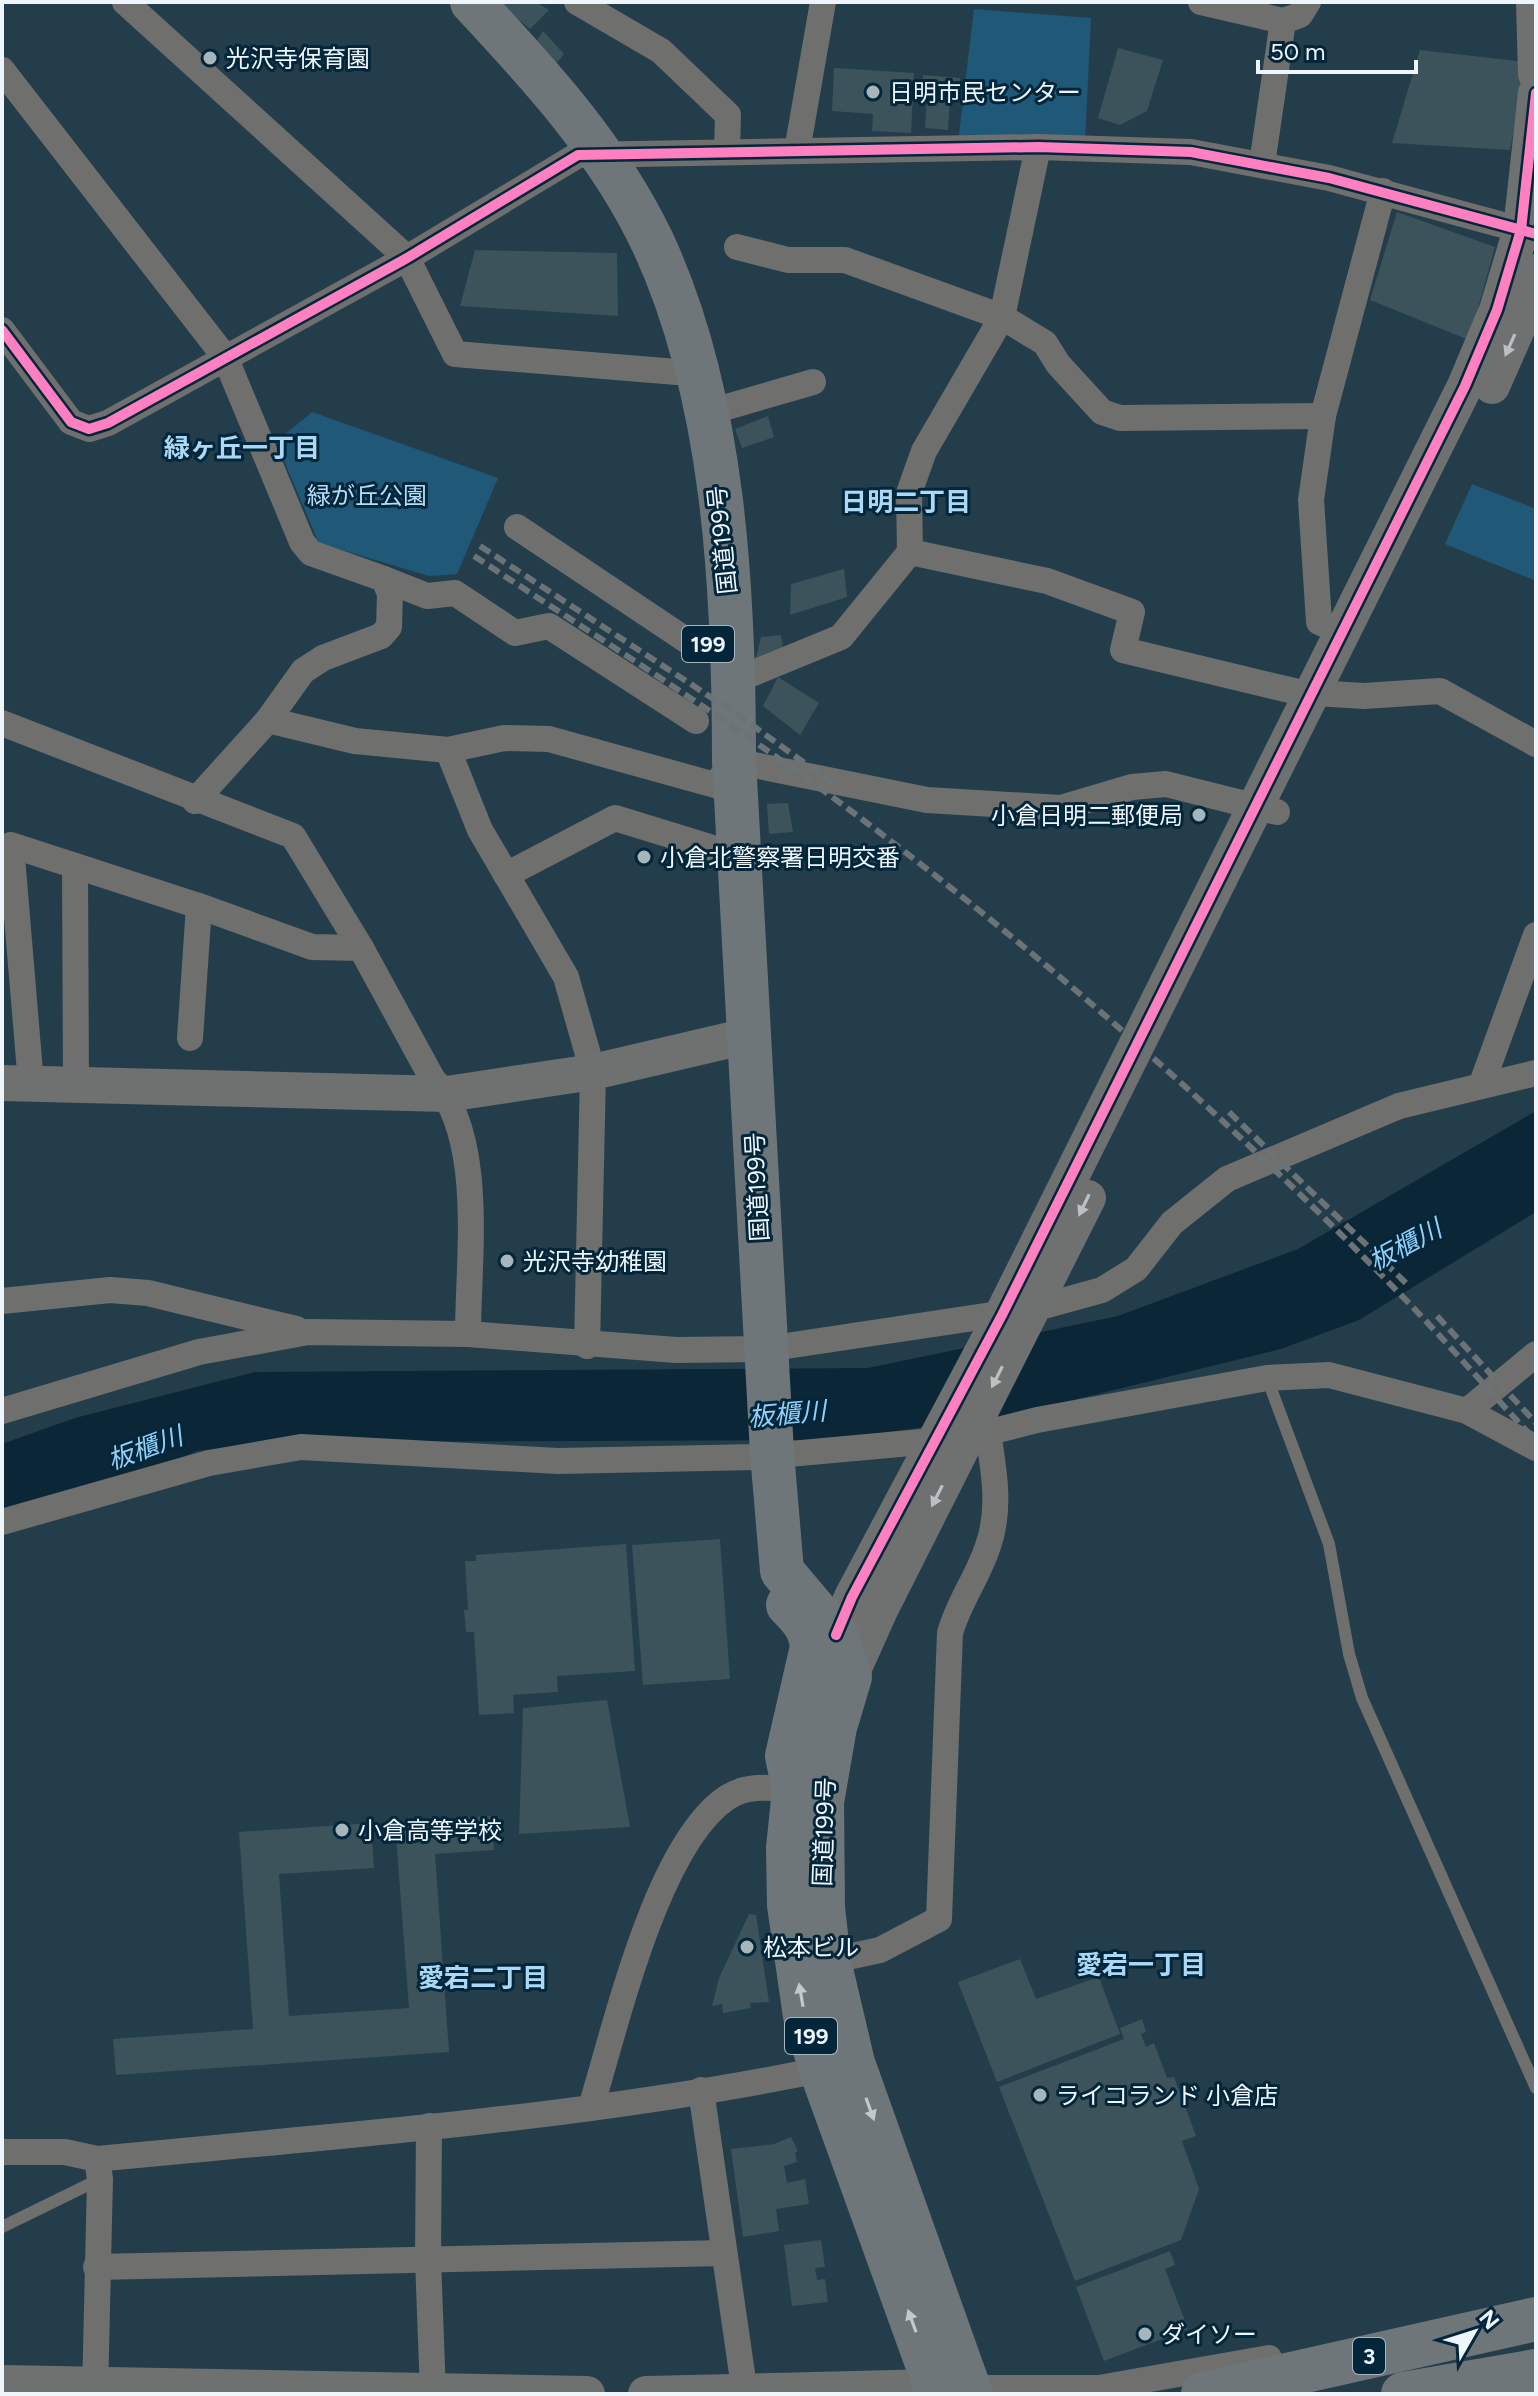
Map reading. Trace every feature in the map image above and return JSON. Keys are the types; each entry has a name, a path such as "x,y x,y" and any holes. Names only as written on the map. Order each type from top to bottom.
{"highway":[{"name":"国道199号","path":"443,2 589,154 652,242 681,315 706,413 719,499 725,659 725,773 764,1450 782,1571 793,1587 836,1613 850,1677 835,1727 822,1802 822,1896 837,2067"},
{"name":"国道199号","path":"472,2 562,99 635,258 689,409 725,659"},
{"name":"国道199号","path":"725,773 719,850 730,1040 758,1355"},
{"name":"国道199号","path":"836,1613 794,1790 788,1848 789,1905 805,2016 837,2067 953,2391"},
{"name":"3","path":"1204,2394 1536,2319"},
{"name":"3","path":"1204,2394 1536,2340"},
{"name":"3","path":"1403,2394 1536,2371"},
{"path":"1516,2394 1536,2391"}],"street":[{"path":"125,2 407,258 455,354 677,372"},
{"path":"577,2 661,51 728,115 727,152"},
{"path":"797,151 823,2"},
{"path":"1201,2 1283,21 1300,15 1308,2"},
{"path":"1534,2 1536,74"},
{"path":"1262,164 1283,21"},
{"path":"2,70 225,357 302,542 311,553 427,596 455,593 515,633 549,626 696,721"},
{"path":"1323,693 1340,631 1465,386 1529,232 1536,93"},
{"path":"517,527 689,642 725,659 841,637 910,552 909,493 924,451 1002,317 1038,147"},
{"path":"2,330 71,422 89,429 108,423 589,154 1038,147 1191,152 1383,191 1529,232"},
{"path":"1340,631 1319,622 1311,500 1323,416 1383,191"},
{"path":"737,247 788,260 845,260 1002,317 1045,343 1058,364 1102,412 1120,418 1323,416"},
{"path":"836,1613 960,1433 1323,693 1487,395 1521,320 1536,272"},
{"path":"706,413 813,382"},
{"path":"910,552 1047,581 1132,612 1123,650 1323,693 1364,696 1440,691 1536,744"},
{"path":"195,801 268,720 303,671 323,658 381,636 389,627 390,594 384,579"},
{"path":"268,720 355,741 448,750 504,738 549,739 725,773 927,800 1061,808 1132,787 1166,784 1266,809"},
{"path":"2,723 195,801 293,836 361,948 432,1078 447,1094 469,1162 468,1334"},
{"path":"448,750 480,830 566,977 593,1072 587,1346"},
{"path":"506,875 615,818 719,850"},
{"path":"361,948 312,947 199,906 11,845 17,1084 447,1094 593,1072 730,1040"},
{"path":"75,866 76,1085"},
{"path":"190,1038 199,906"},
{"path":"1481,1086 1536,935"},
{"path":"2,1411 199,1352 308,1332 468,1334 587,1346 758,1355 1013,1321 1102,1290 1136,1269 1172,1223 1227,1179 1399,1106 1536,1073"},
{"path":"2,1301 110,1290 148,1293 308,1332"},
{"path":"1467,1411 1536,1354"},
{"path":"2,1522 209,1463 301,1447 558,1461 764,1450 960,1433 1267,1378 1329,1375 1467,1411 1536,1448"},
{"path":"829,1961 880,1950 939,1919 950,1633 959,1603 988,1548 995,1518 960,1433"},
{"path":"591,2107 652,1915 683,1847 728,1797 762,1787 794,1790"},
{"path":"2,2152 65,2152 98,2169 591,2107 837,2067"},
{"path":"701,2090 745,2393"},
{"path":"429,2126 428,2259 433,2392"},
{"path":"94,2388 98,2169"},
{"path":"96,2267 724,2253"},
{"path":"646,2394 1060,2390 1115,2385 1319,2350 1536,2306"},
{"path":"2,2383 94,2388 587,2394"}],"lane":[{"path":"1267,1378 1329,1544 1349,1654 1362,1698 1536,2088"},
{"path":"2,2227 98,2169"}],"green space":[{"path":"974,9 1091,18 1085,142 959,135"},
{"name":"緑が丘公園","path":"312,412 498,478 457,574 429,576 319,543 276,442"},
{"path":"1472,484 1536,509 1536,581 1445,544"}],"water":[{"name":"板櫃川","path":"1536,1111 1536,1212 1359,1320 1281,1349 1012,1415 829,1440 277,1442 197,1451 2,1531 2,1444 75,1418 255,1372 868,1368 1118,1316 1298,1249"}],"building":[{"path":"497,2 536,2 549,10 530,29"},
{"path":"543,31 564,54 555,65 535,43"},
{"path":"1118,48 1163,60 1147,111 1120,125 1098,118"},
{"path":"1420,50 1527,62 1510,150 1392,143"},
{"name":"日明市民センター","path":"834,68 914,73 911,133 872,131 873,114 832,111"},
{"path":"923,75 960,78 958,100 950,99 948,130 925,128 927,95 922,95"},
{"path":"1397,212 1495,247 1469,340 1370,300"},
{"path":"475,250 617,253 618,316 460,306"},
{"path":"768,416 774,437 742,448 735,429"},
{"path":"844,569 847,597 790,615 791,584"},
{"path":"781,635 785,661 754,666 761,637"},
{"path":"778,677 819,703 800,735 763,706"},
{"path":"788,803 793,832 769,834 767,804"},
{"path":"720,1539 730,1679 643,1685 632,1545"},
{"path":"626,1544 635,1671 557,1676 558,1692 513,1695 514,1713 479,1715 474,1632 466,1632 464,1610 468,1610 465,1561 476,1561 476,1555"},
{"path":"607,1700 630,1827 519,1834 523,1708"},
{"path":"491,1816 494,1850 435,1854 449,2052 116,2075 113,2039 253,2029 239,1832 371,1823 374,1868 279,1874 289,2016 409,2008 395,1823"},
{"name":"松本ビル","path":"749,1914 756,1915 769,2002 750,2003 751,2008 723,2013 722,2004 712,2006 719,1978"},
{"path":"1020,1959 1036,1999 1099,1977 1120,2034 997,2082 958,1982"},
{"path":"1142,2019 1146,2032 1141,2034 1146,2047 1154,2043 1167,2078 1174,2077 1196,2136 1182,2141 1199,2189 1181,2240 1075,2281 999,2087 1124,2039 1120,2028"},
{"path":"791,2137 798,2151 795,2153 797,2162 784,2166 787,2183 805,2179 809,2204 776,2209 779,2231 743,2237 731,2149 774,2144"},
{"path":"821,2240 825,2267 815,2268 817,2280 825,2279 828,2302 792,2306 784,2245"},
{"path":"1170,2251 1175,2265 1165,2269 1188,2329 1104,2361 1076,2287"}],"railway":[{"path":"480,546 741,717 832,783"},
{"path":"474,556 684,694 838,801 1022,945 1152,1057 1278,1173 1416,1311 1536,1441"},
{"path":"1229,1112 1410,1287"},
{"path":"1437,1316 1536,1423"}],"cycle path":[{"path":"836,1635 852,1597 1002,1315 1465,386 1497,310 1521,230 1536,93"},
{"path":"2,330 71,422 89,429 108,423 407,258 578,155 1038,147 1191,152 1329,178 1536,234"}],"place":[{"name":"光沢寺保育園","path":"210,58"},
{"name":"日明市民センター","path":"873,92"},
{"name":"小倉日明二郵便局","path":"1199,815"},
{"name":"小倉北警察署日明交番","path":"644,857"},
{"name":"光沢寺幼稚園","path":"507,1261"},
{"name":"小倉高等学校","path":"342,1830"},
{"name":"松本ビル","path":"747,1947"},
{"name":"ライコランド 小倉店","path":"1040,2095"},
{"name":"ダイソー","path":"1145,2334"}],"district":[{"name":"緑ヶ丘一丁目","path":"242,448"},
{"name":"日明二丁目","path":"906,502"},
{"name":"愛宕一丁目","path":"1141,1965"},
{"name":"愛宕二丁目","path":"483,1978"}]}
